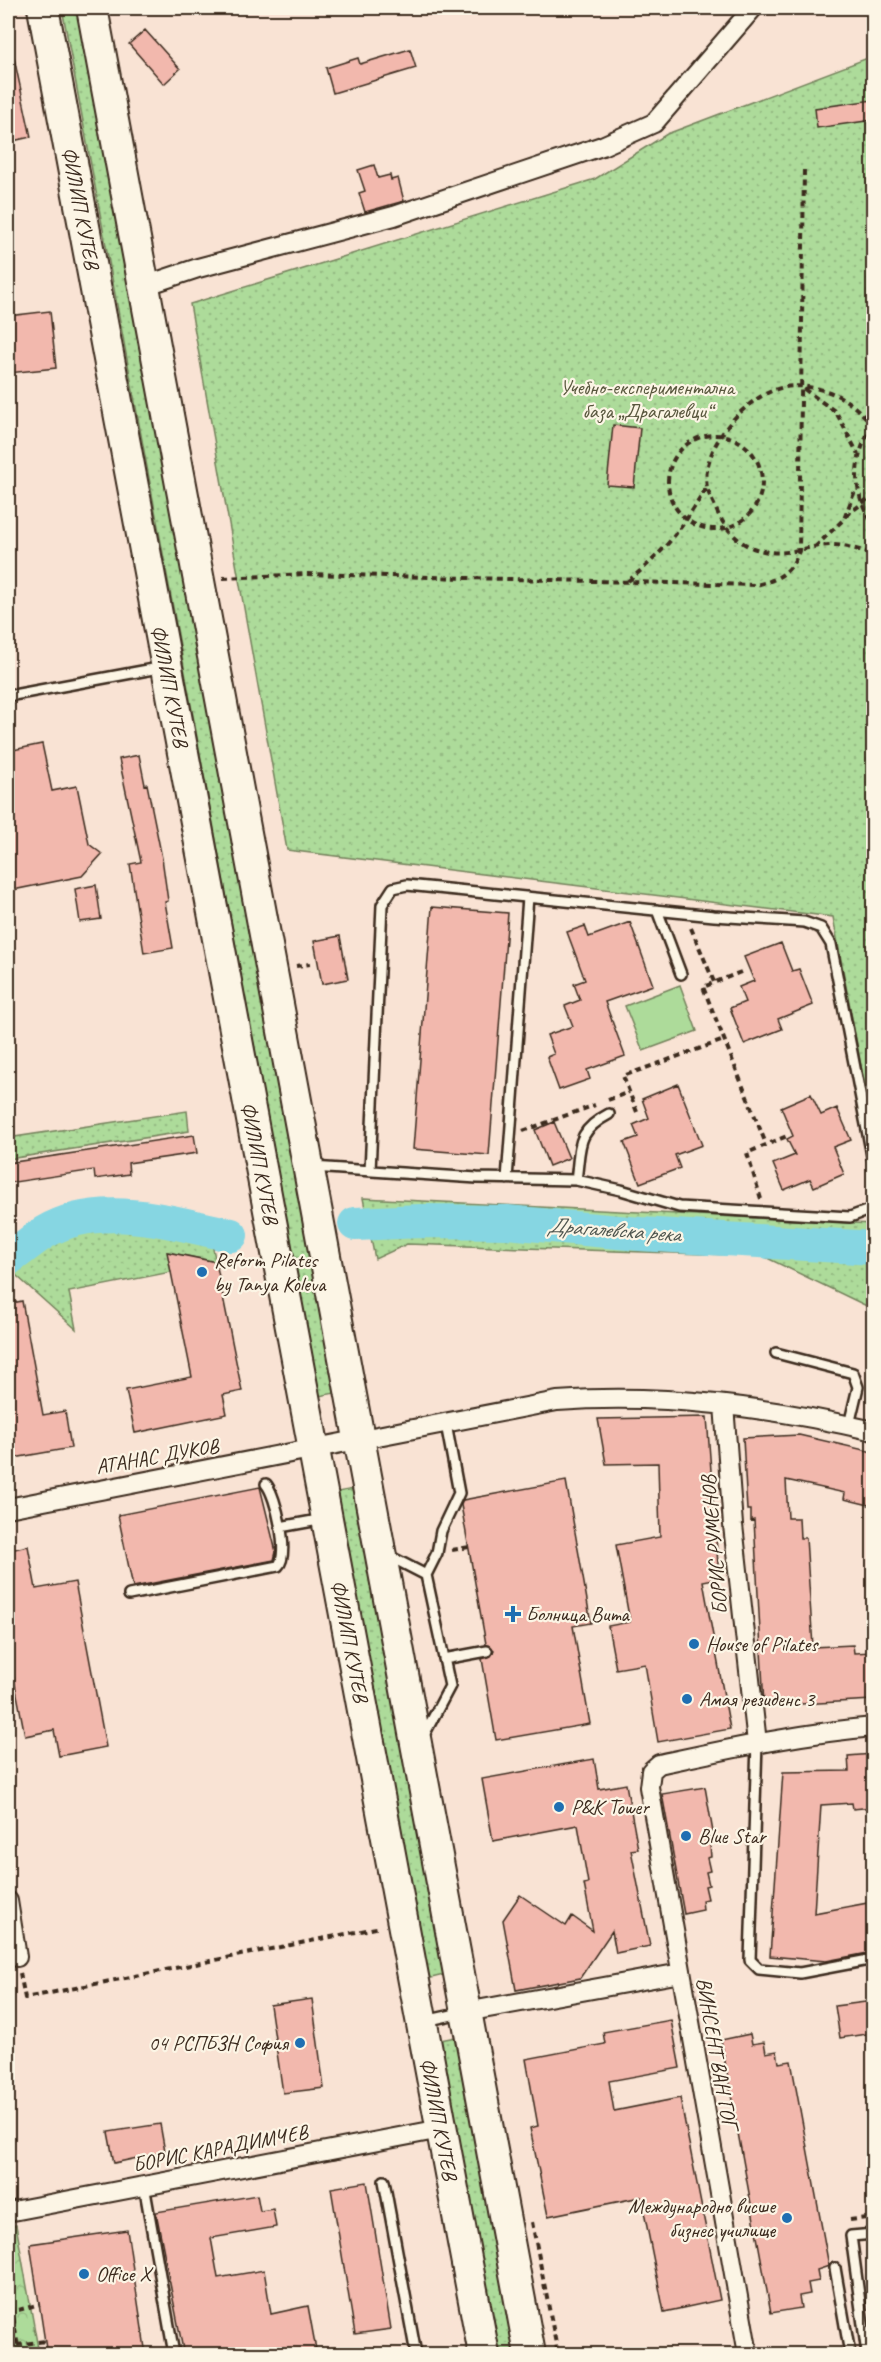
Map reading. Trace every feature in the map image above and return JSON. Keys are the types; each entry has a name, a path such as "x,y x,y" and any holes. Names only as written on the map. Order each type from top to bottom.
{"main road":[{"name":"ФИЛИП КУТЕВ","path":"43,8 484,2355"},
{"path":"92,8 530,2355"}],"street":[{"path":"144,286 198,268 394,216 602,146 654,123 753,8"},
{"name":"АТАНАС ДУКОВ","path":"8,1508 557,1401 614,1397 724,1405 762,1409 849,1425"},
{"name":"БОРИС РУМЕНОВ","path":"724,1405 733,1525 757,1743"},
{"path":"849,1425 873,1431"},
{"path":"681,1973 649,1787 651,1771 659,1764 757,1743 829,1731 873,1727"},
{"path":"8,1901 17,1957"},
{"name":"ВИНСЕНТ ВАН ГОГ","path":"466,2012 681,1973 748,2355"},
{"name":"БОРИС КАРАДИМЧЕВ","path":"8,2212 441,2129"}],"lane":[{"path":"8,696 167,666"},
{"path":"370,1171 382,905 393,888 407,885 685,913 804,922 821,928 831,944 873,1166"},
{"path":"507,1179 528,897"},
{"path":"657,910 681,974"},
{"path":"576,1180 582,1137 587,1128 609,1114"},
{"path":"309,1167 507,1179 576,1180 679,1207 850,1217 872,1209 873,1205"},
{"path":"776,1353 853,1373 858,1387 849,1425"},
{"path":"417,1750 450,1686 426,1575 437,1553 441,1531 459,1493 446,1424"},
{"path":"129,1595 273,1568 284,1557 272,1491 266,1484"},
{"path":"280,1527 327,1519"},
{"path":"380,1551 426,1575"},
{"path":"444,1659 487,1651"},
{"path":"757,1743 750,1960 759,1969 800,1973 873,1959"},
{"path":"421,2022 466,2012"},
{"path":"384,2181 416,2355"},
{"path":"144,2185 174,2355"},
{"path":"867,2355 851,2236 873,2234"},
{"path":"835,2268 850,2355"}],"path":[{"path":"238,578 305,574 756,585 777,581 794,565 799,551 804,169"},
{"path":"627,582 658,558 687,521 707,487 710,454 734,416 766,393 785,386 828,392 841,397 873,424 858,454 856,485 844,519"},
{"path":"801,387 816,394 836,412 858,454"},
{"path":"706,435 722,435 737,439 749,448 758,462 762,477 762,493 755,508 744,520 727,529 706,528 687,521 675,507 669,493 668,478 672,463 680,450 692,440 706,435"},
{"path":"856,485 861,503 873,525"},
{"path":"707,487 727,529 750,547 781,555 814,547 842,545 873,553"},
{"path":"814,547 873,494"},
{"path":"685,913 714,982"},
{"path":"296,966 310,964"},
{"path":"741,972 703,987 766,1144"},
{"path":"637,1112 623,1076 724,1040"},
{"path":"510,1135 629,1092"},
{"path":"765,1211 747,1152 787,1136"},
{"path":"17,1957 25,1998 373,1929"},
{"path":"10,2297 10,2313 19,2355"},
{"path":"10,2313 40,2304"},
{"path":"17,2345 45,2341"}],"green space":[{"path":"62,8 85,8 341,1392 319,1396"},
{"name":"Учебно-експериментална база „Драгалевци“","path":"873,56 873,1130 833,917 287,850 190,304 595,179 667,134"},
{"path":"680,985 697,1031 643,1051 625,1006"},
{"path":"187,1111 189,1131 8,1159 8,1138"},
{"path":"363,1198 873,1224 873,1309 763,1256 407,1244 375,1259"},
{"path":"97,1221 131,1221 211,1240 216,1262 168,1252 171,1272 69,1292 76,1329 8,1268 28,1252 50,1239"},
{"path":"359,1488 448,1974 427,1979 337,1492"},
{"path":"461,2036 520,2354 498,2354 440,2040"},
{"path":"16,2225 39,2354 8,2354 8,2226"}],"building":[{"path":"145,30 180,69 164,84 129,44"},
{"path":"410,49 416,68 333,93 326,68 358,58 360,64"},
{"path":"8,58 14,58 31,137 8,142"},
{"path":"873,100 873,120 817,128 815,108"},
{"path":"374,165 378,178 390,175 391,180 398,178 404,201 365,212 359,193 365,191 358,170"},
{"path":"50,311 56,368 8,373 8,316"},
{"path":"613,425 640,428 634,487 607,485"},
{"path":"42,744 52,791 77,786 89,844 102,854 82,876 8,891 8,751"},
{"path":"139,755 162,858 168,901 165,902 173,948 144,953 130,864 141,862 119,759"},
{"path":"96,885 101,919 80,922 75,889"},
{"path":"432,907 508,913 489,1155 413,1149"},
{"path":"630,922 653,985 605,1002 625,1056 587,1070 590,1079 559,1090 547,1057 554,1054 547,1035 573,1026 565,1006 580,1000 574,984 585,980 567,932 585,926 589,937"},
{"path":"340,936 348,979 322,984 314,941"},
{"path":"781,943 792,971 799,969 813,1005 778,1019 782,1029 744,1044 730,1008 745,1002 739,987 754,981 744,957"},
{"path":"678,1084 702,1145 675,1155 680,1168 640,1183 624,1142 638,1137 633,1125 649,1118 642,1099"},
{"path":"811,1094 821,1115 837,1108 851,1140 833,1147 844,1174 814,1187 810,1179 784,1190 773,1164 795,1155 787,1139 793,1136 781,1107"},
{"path":"554,1122 569,1158 549,1166 535,1130"},
{"path":"194,1135 197,1153 128,1163 129,1174 95,1179 94,1170 8,1183 8,1163"},
{"path":"167,1252 216,1262 242,1391 223,1395 227,1414 135,1433 126,1390 192,1377"},
{"path":"22,1301 43,1415 65,1411 71,1448 8,1459 8,1304"},
{"path":"707,1417 719,1578 703,1581 730,1729 658,1742 645,1664 616,1669 608,1626 630,1622 616,1545 660,1537 658,1463 606,1464 598,1419"},
{"path":"799,1435 873,1452 873,1506 844,1499 845,1493 786,1480 788,1518 799,1518 800,1538 806,1538 813,1647 853,1645 854,1653 873,1652 873,1700 764,1706 754,1520 751,1521 751,1510 747,1510 743,1438"},
{"path":"566,1481 591,1623 573,1626 590,1724 496,1740 482,1659 491,1656 494,1650 486,1644 461,1505 463,1500"},
{"path":"260,1487 276,1552 274,1560 133,1587 118,1515"},
{"path":"28,1546 36,1589 75,1582 106,1747 59,1756 54,1730 25,1736 8,1648 8,1561 12,1560 10,1550"},
{"path":"873,1754 873,1807 853,1809 852,1803 821,1805 814,1913 873,1902 873,1952 826,1961 770,1956 783,1772 849,1771 848,1756"},
{"path":"594,1759 599,1789 626,1784 638,1849 631,1850 650,1946 616,1953 612,1931 580,1978 516,1990 503,1920 520,1895 566,1926 572,1916 593,1931 584,1884 588,1883 578,1825 493,1841 482,1779"},
{"path":"705,1787 713,1832 709,1833 711,1857 707,1858 710,1871 706,1872 709,1885 705,1886 708,1899 702,1900 703,1910 684,1914 662,1794"},
{"path":"312,1999 324,2088 283,2093 270,2005"},
{"path":"873,2001 873,2033 840,2038 835,2006"},
{"path":"671,2020 680,2068 609,2081 614,2111 680,2098 720,2300 664,2312 641,2197 548,2216 530,2128 538,2126 526,2059 605,2044 603,2032"},
{"name":"Международно висше бизнес училище","path":"750,2034 752,2044 764,2042 766,2053 777,2051 779,2063 791,2061 829,2266 817,2270 819,2281 808,2283 810,2294 799,2296 801,2308 771,2313 721,2040"},
{"path":"160,2124 165,2152 114,2163 108,2132"},
{"path":"367,2182 391,2329 355,2334 331,2188"},
{"path":"257,2195 260,2211 273,2209 276,2227 211,2238 218,2278 264,2270 271,2314 308,2306 317,2355 184,2355 156,2212"},
{"name":"Office X","path":"127,2230 146,2355 47,2355 30,2244"}],"waterway":[{"name":"Драгалевска река","path":"8,1259 45,1232 67,1222 90,1217 113,1215 161,1220 231,1235"},
{"name":"Драгалевска река","path":"355,1224 421,1221 507,1222 640,1234 874,1248"}],"place":[{"name":"Reform Pilates by Tanya Koleva","path":"202,1272"},
{"name":"Болница Вита","path":"513,1614"},
{"name":"House of Pilates","path":"694,1644"},
{"name":"Амая резиденс 3","path":"687,1699"},
{"name":"P&K Tower","path":"559,1807"},
{"name":"Blue Star","path":"686,1836"},
{"name":"04 РСПБЗН София","path":"300,2043"},
{"name":"Международно висше бизнес училище","path":"787,2218"},
{"name":"Office X","path":"84,2274"}]}
